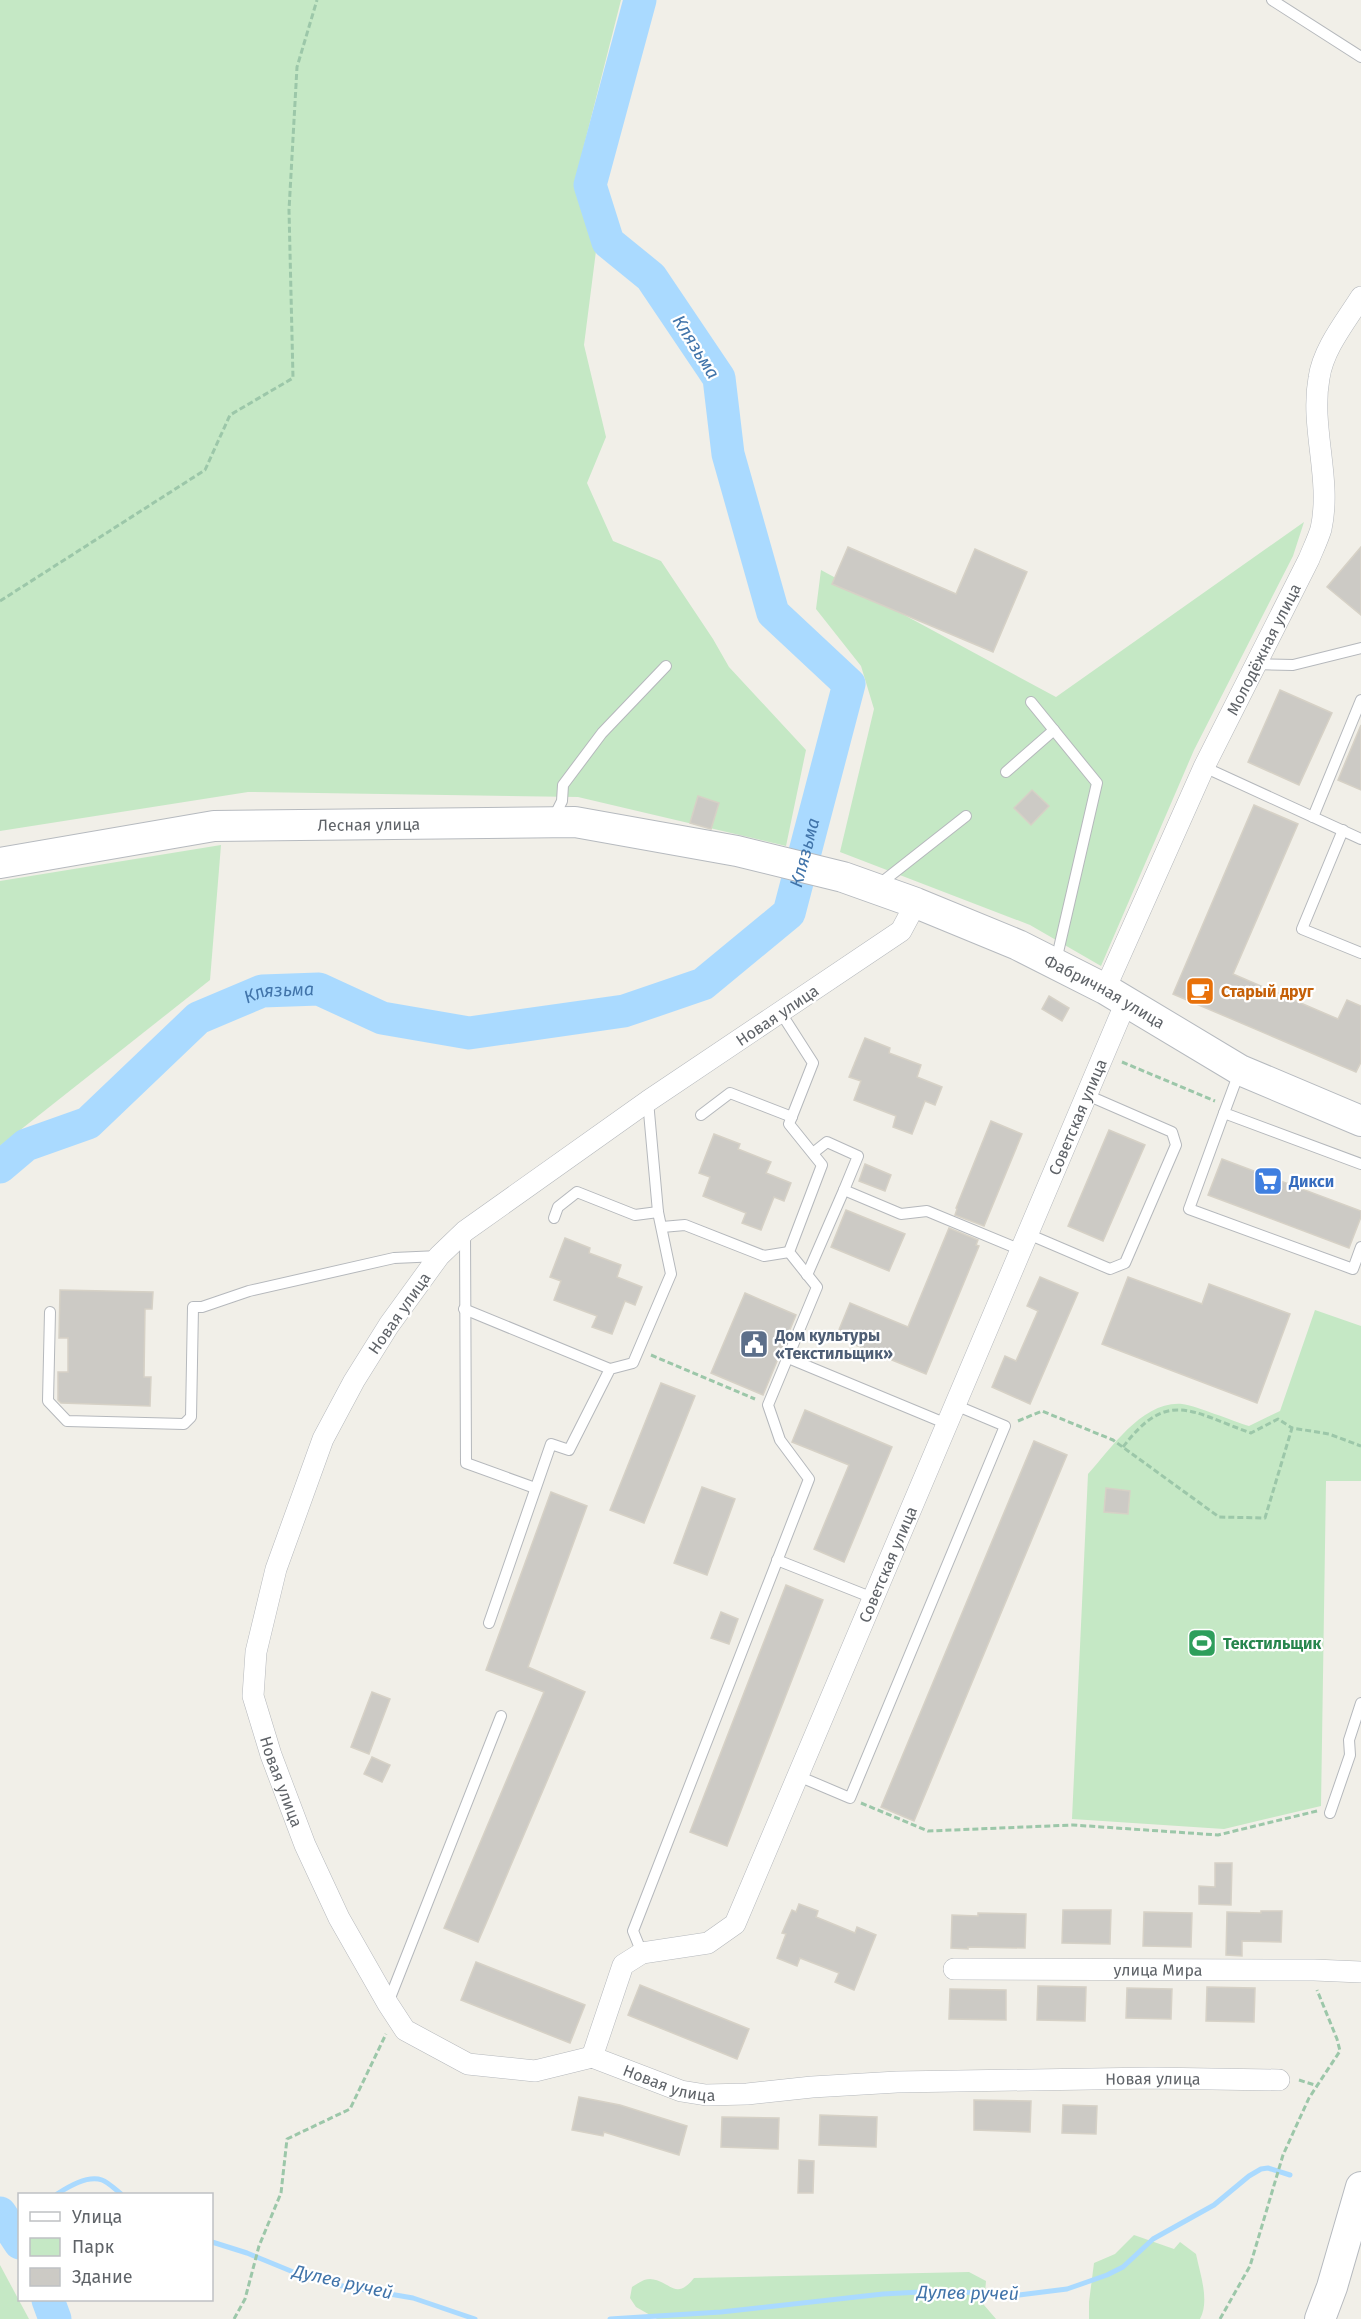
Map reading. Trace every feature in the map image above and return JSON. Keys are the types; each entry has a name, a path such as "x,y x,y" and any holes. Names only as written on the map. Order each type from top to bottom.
{"street":[{"name":"Молодёжная улица","path":"1116,996 1204,767 1309,559 1320,529 1324,500 1317,406 1319,376 1330,348 1361,297"},
{"name":"Лесная улица","path":"0,863 214,826 575,822 737,851 843,877"},
{"name":"Фабричная улица","path":"843,877 916,903 1018,945 1116,996 1240,1070 1361,1120"},
{"name":"Новая улица","path":"916,903 901,931 648,1101 465,1231 439,1256 389,1324 354,1381 323,1439 276,1569 255,1652 253,1696 271,1755 305,1845 339,1918 388,2004 405,2030 468,2064 535,2071 592,2057 681,2091 706,2095 897,2082 1152,2078 1279,2080"},
{"name":"Советская улица","path":"642,1953 708,1943 735,1924 1087,1095 1116,996"},
{"path":"592,2057 623,1965 642,1953"},
{"name":"улица Мира","path":"954,1969 1361,1972"},
{"path":"1320,2319 1332,2287 1361,2187"},
{"path":"1314,2319 1332,2287"},
{"path":"1328,2319 1332,2287"}],"lane":[{"path":"1272,0 1361,57"},
{"path":"1255,664 1293,665 1361,648"},
{"path":"552,822 562,801 563,785 602,733 666,666"},
{"path":"1313,817 1361,700"},
{"path":"1032,702 1096,783 1055,964"},
{"path":"1006,772 1054,730"},
{"path":"1204,767 1361,838"},
{"path":"875,888 966,816"},
{"path":"1343,830 1302,929 1361,953"},
{"path":"781,1013 813,1063 789,1124 822,1165 789,1252"},
{"path":"1240,1070 1189,1209 1357,1272 1361,1247"},
{"path":"701,1115 730,1093 792,1117"},
{"path":"844,1190 900,1214 927,1211 1110,1269 1125,1263 1176,1145 1172,1132 1087,1095"},
{"path":"464,1309 610,1369 633,1363 671,1274 658,1212 648,1101"},
{"path":"1224,1113 1361,1164"},
{"path":"807,1275 858,1156 826,1142 813,1153"},
{"path":"554,1218 558,1207 577,1192 635,1215 658,1212"},
{"path":"662,1227 685,1225 764,1256 789,1252"},
{"path":"465,1231 466,1463 535,1488"},
{"path":"642,1953 633,1931 809,1479 780,1440 768,1405 817,1287 789,1252"},
{"path":"50,1312 48,1401 67,1421 184,1424 191,1417 193,1307 202,1307 249,1291 394,1258 439,1256"},
{"path":"788,1358 951,1415 1005,1426 850,1798 798,1776"},
{"path":"489,1623 551,1444 569,1450 610,1369"},
{"path":"777,1560 873,1598"},
{"path":"1330,1813 1350,1755 1349,1740 1361,1703"},
{"path":"388,2004 501,1716"}],"path":[{"path":"0,601 205,470 230,415 293,378 289,210 297,67 317,0"},
{"path":"639,1350 768,1405"},
{"path":"1123,1447 1146,1421 1170,1409 1183,1409 1251,1433 1278,1419 1292,1428 1329,1434 1361,1446"},
{"path":"1005,1426 1042,1411 1113,1440 1219,1517 1265,1518 1292,1428"},
{"path":"850,1798 928,1831 1073,1825 1218,1835 1317,1811 1330,1813"},
{"path":"1220,2319 1250,2266 1280,2163 1309,2098 1340,2051 1314,1983 1314,1970"},
{"path":"234,2319 245,2299 259,2246 281,2193 287,2139 350,2109 386,2033 405,2030"}],"green space":[{"path":"0,0 621,0 574,185 596,251 584,345 606,437 587,483 613,541 661,561 729,667 806,750 786,846 578,797 248,792 0,831"},
{"path":"1304,522 1293,556 1194,750 1101,966 1030,925 840,852 874,709 861,666 816,609 821,570 1056,697"},
{"path":"221,845 210,980 0,1146 0,881"},
{"name":"Текстильщик","path":"1315,1310 1361,1326 1361,1481 1326,1481 1321,1806 1224,1829 1072,1819 1088,1474 1129,1428 1154,1410 1167,1405 1188,1405 1249,1426 1280,1411"},
{"path":"1134,2235 1174,2249 1180,2242 1196,2254 1204,2295 1203,2312 1200,2319 1089,2319 1094,2263 1115,2254"},
{"path":"0,2265 29,2319 0,2319"},
{"path":"969,2272 986,2281 984,2305 996,2319 657,2319 636,2307 630,2298 632,2287 650,2279 677,2289 687,2285 694,2278"}],"building":[{"path":"848,547 956,594 975,549 1027,572 993,652 832,584"},
{"path":"1361,547 1361,615 1327,587"},
{"path":"1280,690 1332,713 1299,785 1248,762"},
{"path":"1361,725 1361,790 1338,780"},
{"path":"1032,790 1049,806 1031,825 1014,808"},
{"path":"698,796 719,803 711,829 690,823"},
{"path":"1254,805 1298,824 1233,974 1338,1019 1347,1000 1361,1006 1361,1062 1356,1072 1173,994"},
{"path":"1049,996 1069,1008 1062,1021 1042,1009"},
{"path":"865,1038 890,1048 889,1053 921,1065 917,1077 942,1087 935,1105 925,1101 912,1134 893,1127 896,1116 854,1100 861,1081 849,1077"},
{"path":"991,1121 1022,1134 984,1226 955,1215"},
{"path":"1109,1130 1145,1145 1103,1241 1068,1226"},
{"path":"714,1134 740,1144 738,1149 771,1162 766,1173 791,1183 784,1201 774,1197 761,1230 742,1223 746,1213 703,1196 710,1177 699,1173"},
{"path":"1222,1159 1361,1211 1361,1217 1349,1248 1208,1195"},
{"path":"865,1164 891,1175 885,1191 859,1181"},
{"path":"846,1210 905,1234 889,1271 831,1247"},
{"path":"949,1228 978,1240 976,1245 979,1246 926,1374 836,1337 850,1303 908,1327"},
{"path":"565,1238 590,1248 589,1253 621,1265 617,1277 642,1287 635,1305 625,1301 612,1334 592,1327 597,1316 554,1300 561,1281 550,1277"},
{"path":"1040,1277 1078,1293 1030,1404 992,1387 1005,1356 1016,1361 1038,1311 1027,1306"},
{"path":"1128,1277 1202,1304 1209,1284 1290,1314 1257,1403 1102,1344"},
{"path":"60,1290 153,1292 152,1309 145,1309 144,1377 151,1377 150,1406 61,1403 58,1400 58,1372 68,1372 68,1338 59,1338"},
{"name":"Дом культуры «Текстильщик»","path":"745,1293 796,1315 763,1395 711,1373"},
{"path":"661,1383 695,1396 644,1523 610,1510"},
{"path":"805,1410 892,1447 844,1562 814,1549 849,1465 792,1442"},
{"path":"1034,1441 1067,1455 914,1821 881,1807"},
{"path":"702,1487 735,1499 707,1575 674,1563"},
{"path":"1106,1488 1130,1491 1128,1514 1104,1512"},
{"path":"551,1492 587,1506 528,1667 585,1692 478,1942 444,1928 544,1692 486,1670"},
{"path":"786,1585 823,1600 727,1846 690,1832"},
{"path":"721,1612 738,1619 729,1644 711,1638"},
{"path":"372,1692 390,1699 369,1754 351,1747"},
{"path":"372,1757 390,1765 382,1782 364,1774"},
{"path":"1215,1863 1232,1863 1231,1905 1199,1904 1199,1886 1215,1887"},
{"path":"799,1904 818,1911 816,1917 855,1933 857,1927 876,1935 854,1990 835,1982 839,1973 800,1958 797,1966 777,1958 786,1934 782,1933 792,1910 796,1912"},
{"path":"1063,1910 1111,1910 1110,1944 1062,1943"},
{"path":"1261,1911 1282,1911 1281,1942 1242,1941 1242,1956 1226,1955 1227,1912 1261,1913"},
{"path":"1144,1912 1192,1913 1191,1947 1143,1946"},
{"path":"978,1913 1026,1914 1025,1948 951,1948 952,1915 978,1916"},
{"path":"476,1962 585,2005 570,2043 461,2000"},
{"path":"640,1985 749,2029 737,2059 628,2015"},
{"path":"1038,1986 1086,1987 1085,2021 1037,2020"},
{"path":"1207,1987 1255,1988 1254,2022 1206,2021"},
{"path":"1127,1988 1172,1989 1171,2019 1126,2018"},
{"path":"950,1989 1006,1990 1006,2020 949,2019"},
{"path":"579,2097 620,2105 687,2126 679,2155 604,2132 603,2136 572,2130"},
{"path":"974,2100 1031,2101 1030,2132 974,2130"},
{"path":"1063,2105 1097,2106 1096,2134 1062,2133"},
{"path":"820,2115 877,2117 876,2147 819,2145"},
{"path":"722,2117 779,2118 778,2149 721,2147"},
{"path":"799,2160 814,2161 813,2193 798,2193"}],"waterway":[{"name":"Клязьма","path":"0,1167 26,1145 88,1123 198,1018 262,991 319,989 382,1018 469,1033 624,1011 703,984 789,913 849,684 773,613 728,454 719,378 651,277 608,242 590,185 640,0"},
{"name":"Дулев ручей","path":"610,2319 721,2312 883,2294 939,2291 1019,2295 1067,2289 1123,2267 1153,2239 1214,2205 1261,2169 1268,2168 1290,2175"},
{"name":"Дулев ручей","path":"59,2193 90,2179 107,2182 120,2193"},
{"name":"Клязьма","path":"0,2213 18,2240"},
{"name":"Дулев ручей","path":"15,2235 18,2232"},
{"name":"Дулев ручей","path":"213,2242 247,2253 303,2276 331,2284 413,2298 475,2319"},
{"name":"Клязьма","path":"48,2301 55,2319"}],"place":[{"name":"Старый друг","path":"1200,991"},
{"name":"Дикси","path":"1268,1181"},
{"name":"Дом культуры «Текстильщик»","path":"754,1344"},
{"name":"Текстильщик","path":"1202,1643"}]}
